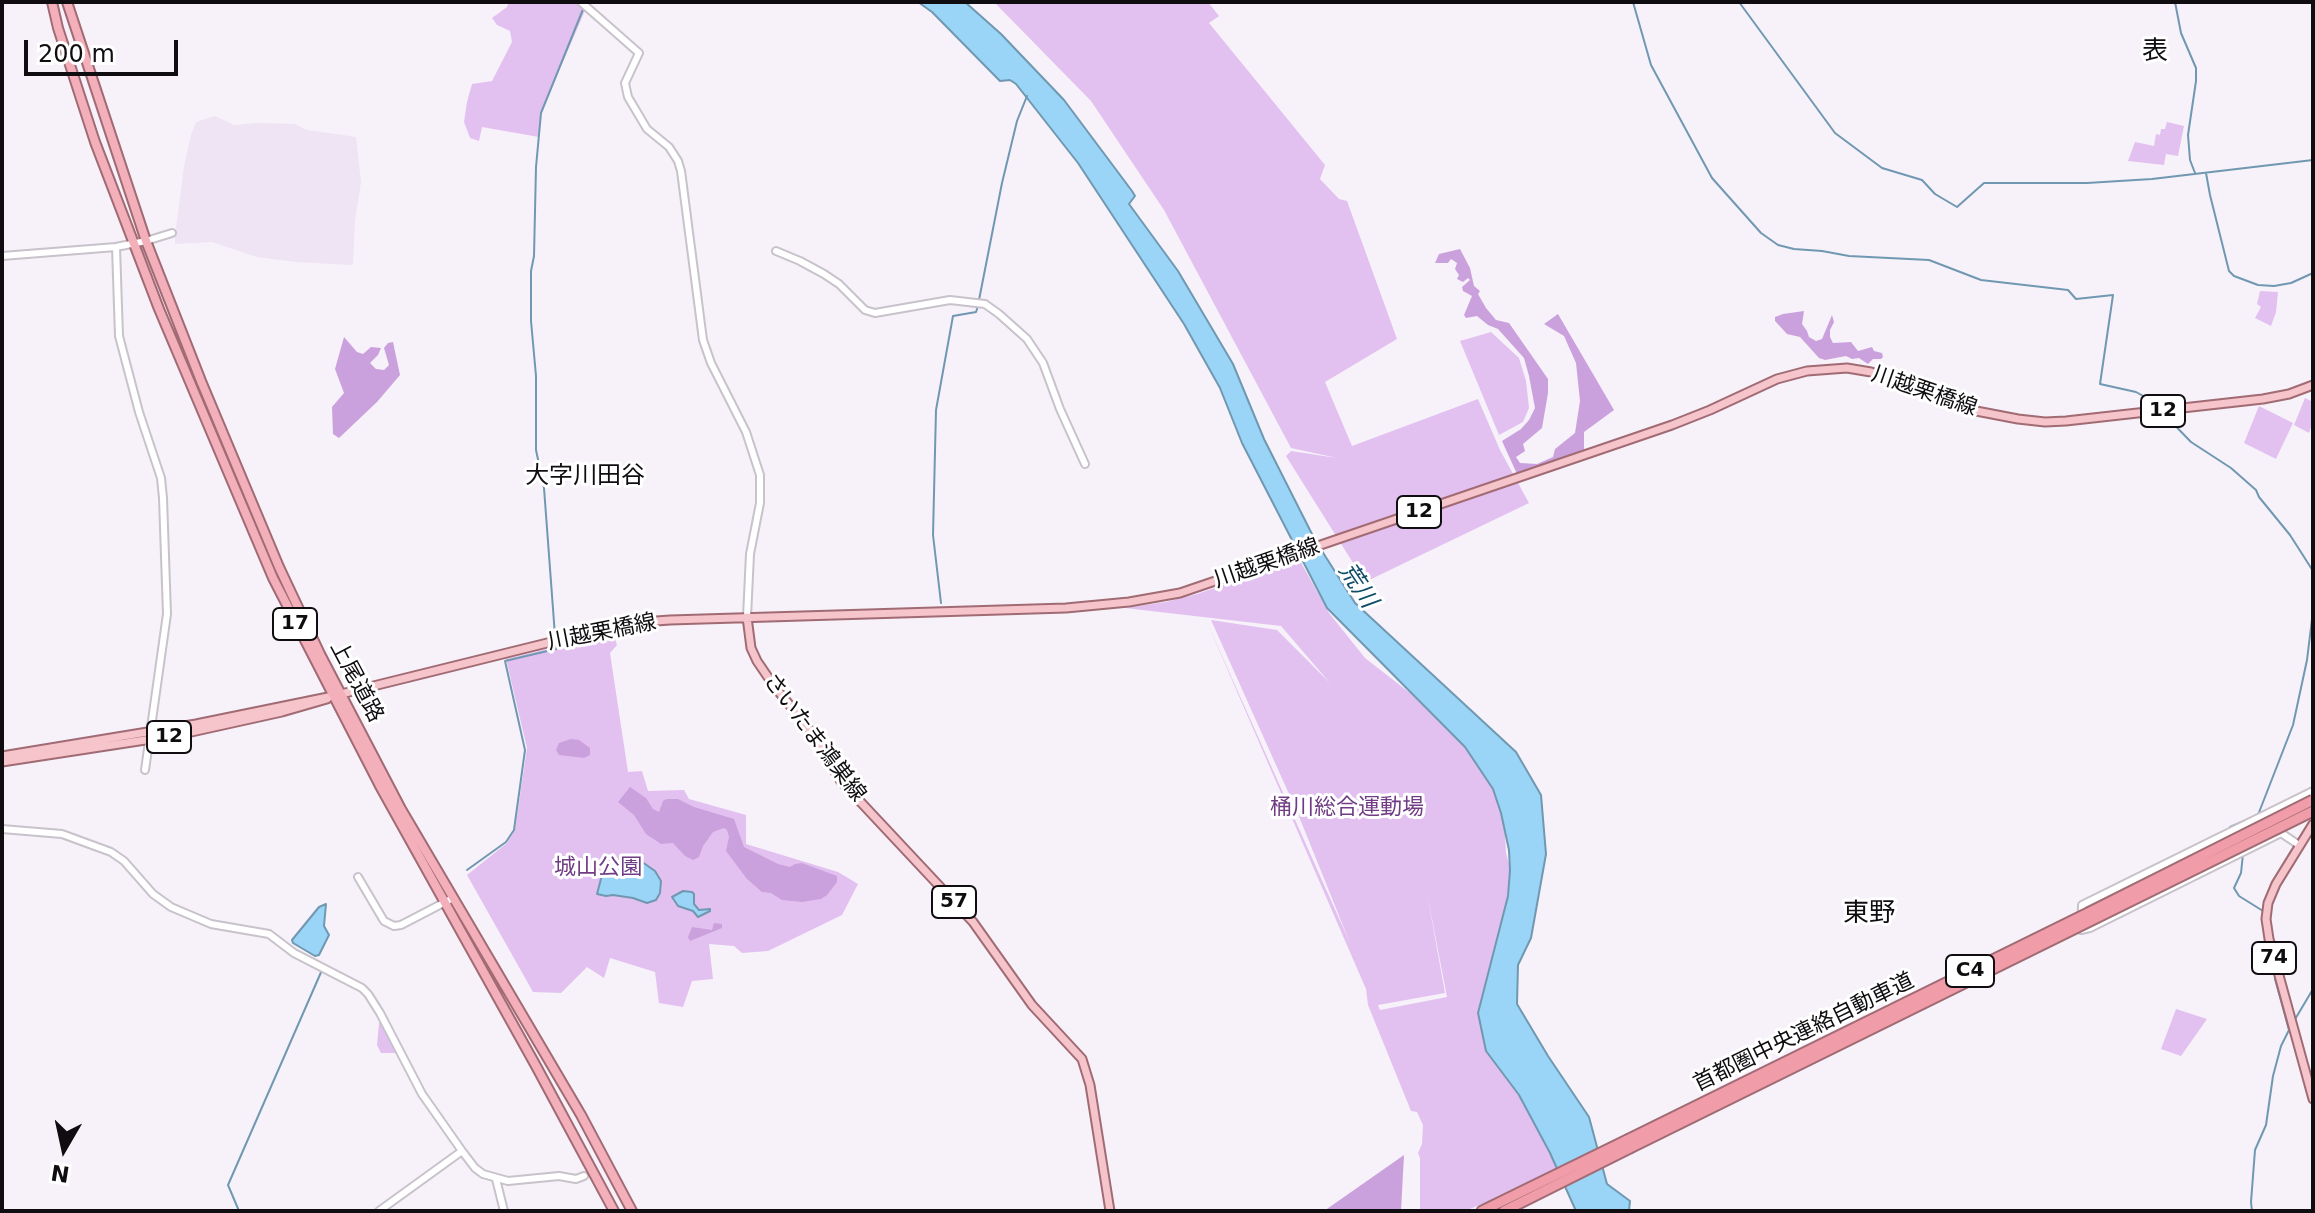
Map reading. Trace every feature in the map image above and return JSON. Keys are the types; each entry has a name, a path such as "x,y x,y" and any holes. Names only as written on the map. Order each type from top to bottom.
{"highway":[{"name":"上尾道路","path":"52,2 91,131 159,309 258,546 289,613 337,694"},
{"name":"上尾道路","path":"67,2 146,241 262,528 337,694 380,786 581,1115 632,1211"},
{"name":"首都圏中央連絡自動車道","path":"1482,1211 2313,800"},
{"name":"首都圏中央連絡自動車道","path":"1504,1211 2313,811"},
{"name":"上尾道路","path":"449,900 614,1211"}],"main road":[{"name":"川越栗橋線","path":"2,762 282,712 321,702 337,694 640,622 1066,608 1165,596 1215,582 1672,425 1790,375 1835,368 1871,372 1971,410 2045,422 2263,399 2313,385"},
{"name":"さいたま鴻巣線","path":"747,617 751,648 757,661 807,726 840,780 973,922 1032,1005 1082,1059 1090,1085 1110,1211"},
{"name":"川越栗橋線","path":"2,756 150,736"},
{"name":"74","path":"2313,824 2271,897 2266,927 2313,1099"}],"street":[{"path":"581,2 639,53 625,83 628,97 647,129 669,147 681,171 703,340 711,363 746,432 760,475 760,503 750,554 747,617"},
{"path":"2,256 116,247 172,233"},
{"path":"116,247 119,336 161,478 163,498 167,614 145,770"},
{"path":"776,251 824,274 865,310 875,313 950,300 985,304 1027,339 1043,363 1085,464"},
{"path":"2299,845 2281,833 2081,930 2082,905 2313,791"},
{"path":"2,829 62,834 111,852 124,861 153,894 171,907 211,924 269,934 294,953 362,988 380,1013 422,1094 480,1172 508,1181 559,1176 576,1179 584,1176"},
{"path":"358,877 382,918 391,926 401,925 449,900"},
{"path":"379,1211 462,1151"},
{"path":"496,1179 504,1211"}],"shaded area":[{"path":"215,116 234,125 295,124 307,130 356,137 361,182 353,264 257,257 212,242 175,244 191,135 196,122"},
{"path":"1460,249 1486,308 1496,320 1509,323 1548,379 1542,428 1523,444 1525,451 1516,457 1520,463 1537,464 1553,457 1555,449 1575,433 1580,401 1576,363 1564,336 1544,324 1558,314 1614,410 1584,432 1584,450 1517,474 1502,441 1521,429 1535,408 1529,376 1524,358 1498,329 1477,316 1466,318 1464,315 1472,296 1462,287 1470,280 1468,278 1463,282 1457,279 1457,263 1451,259 1448,263 1435,263 1439,254"},
{"path":"1804,311 1802,324 1809,337 1816,341 1822,339 1832,315 1834,322 1830,337 1833,343 1851,342 1858,351 1872,347 1883,357 1873,359 1868,364 1859,358 1846,356 1825,360 1819,358 1800,337 1787,334 1775,321 1775,317 1783,314"},
{"path":"344,337 357,352 363,354 371,347 381,348 370,363 376,369 384,370 389,365 384,348 393,342 400,375 339,438 333,434 332,407 344,393 335,369"},
{"path":"579,740 590,748 590,755 584,758 559,755 556,750 559,743"},
{"path":"630,787 659,812 663,801 678,799 734,819 744,847 778,864 790,867 802,863 837,876 837,882 821,899 802,902 782,900 771,893 762,892 747,879 726,851 729,837 724,828 713,832 699,857 693,860 673,843 661,844 646,834 634,815 618,802"},
{"path":"714,923 722,924 722,928 690,941 688,937 692,927 712,930"},
{"path":"1404,1155 1401,1211 1324,1211"}],"green space":[{"path":"509,2 581,2 587,6 541,113 539,137 482,127 479,141 470,138 464,122 467,102 472,84 492,81 512,42 510,31 497,25 492,18"},
{"path":"994,2 1208,2 1219,16 1209,23 1325,165 1320,179 1339,199 1347,201 1397,339 1325,382 1352,446 1478,399 1500,450 1529,503 1365,582 1286,456 1291,451 1337,458 1291,448 1164,210 1091,101"},
{"path":"2167,122 2184,126 2178,156 2166,154 2164,165 2128,161 2135,142 2154,146 2156,134 2160,135"},
{"path":"2260,291 2278,292 2271,326 2255,318 2261,307 2257,304"},
{"path":"1491,332 1519,358 1529,408 1523,422 1499,435 1460,341"},
{"path":"2305,398 2313,402 2313,421 2309,433 2294,425"},
{"path":"2259,406 2293,423 2276,459 2244,443"},
{"name":"桶川総合運動場","path":"1299,559 1329,613 1365,658 1410,693 1468,751 1496,794 1504,817 1506,853 1512,875 1511,901 1481,1018 1489,1056 1521,1099 1559,1172 1465,1211 1420,1211 1418,1153 1423,1125 1417,1112 1411,1111 1368,1005 1366,989 1206,620 1350,943 1298,814 1211,620 1277,630 1330,683 1281,626 1125,608 1197,594","holes":["1427,893 1447,997 1380,1010 1378,1005 1445,993"]},
{"name":"城山公園","path":"613,633 617,645 610,653 628,772 642,771 648,791 684,790 689,799 746,815 746,844 838,872 858,884 842,915 768,951 742,953 734,946 709,944 713,979 692,981 683,1007 659,1003 655,972 610,958 604,978 587,967 561,993 533,992 467,875 507,843 515,830 527,748 506,659"},
{"path":"2176,1009 2207,1019 2181,1056 2161,1049"},
{"path":"379,1023 399,1053 381,1053 377,1045"}],"water":[{"path":"918,2 965,2 1001,34 1064,100 1132,191 1135,196 1129,204 1178,271 1233,364 1264,439 1315,540 1355,603 1516,752 1541,795 1546,854 1531,938 1518,965 1517,1004 1589,1117 1607,1184 1630,1201 1629,1211 1576,1211 1519,1095 1486,1051 1478,1013 1508,896 1510,870 1509,850 1493,789 1465,747 1327,608 1242,443 1220,388 1184,324 1078,163 1016,84 1010,80 1000,81 932,12"},
{"path":"626,857 635,857 655,871 661,881 656,900 647,903 633,898 597,894 607,865"},
{"path":"683,891 694,894 694,904 699,910 710,911 698,917 693,911 678,906 672,897"},
{"path":"326,904 324,926 329,935 319,955 315,956 292,940 319,907"}],"waterway":[{"path":"467,870 506,842 514,830 525,750 505,661 556,649 544,488 536,450 531,271 541,113 586,2"},
{"path":"1633,2 1651,65 1712,178 1761,233 1778,245 1794,249 1849,256 1929,260 1981,280 2068,290 2076,299 2113,295 2100,384 2136,392 2158,406"},
{"path":"1739,2 1835,133 1882,168 1922,180 1935,194 1957,207 1984,183 2087,183 2152,179 2313,160"},
{"path":"2175,2 2181,33 2196,68 2188,135 2190,160 2195,173"},
{"path":"979,300 1002,183 1017,121 1027,96"},
{"path":"2206,173 2229,271 2234,276 2258,285 2274,286 2291,283 2313,273"},
{"path":"941,603 933,535 936,410 953,316 976,312 978,306"},
{"path":"2162,412 2191,442 2231,468 2256,490 2313,571"},
{"path":"2232,830 2230,827 2258,815 2293,725 2307,660 2313,611"},
{"path":"2243,854 2241,873 2234,888 2239,896 2263,911"},
{"path":"239,1211 228,1185 322,970"},
{"path":"2277,978 2289,1030"},
{"path":"2294,1021 2313,989"},
{"path":"2252,1211 2255,1150 2266,1125 2273,1076 2289,1030"}],"district":[{"name":"表","path":"2155,52"},
{"name":"大字川田谷","path":"585,477"},
{"name":"東野","path":"1869,914"}],"water label":[{"name":"荒川","path":"1357,586"}]}
